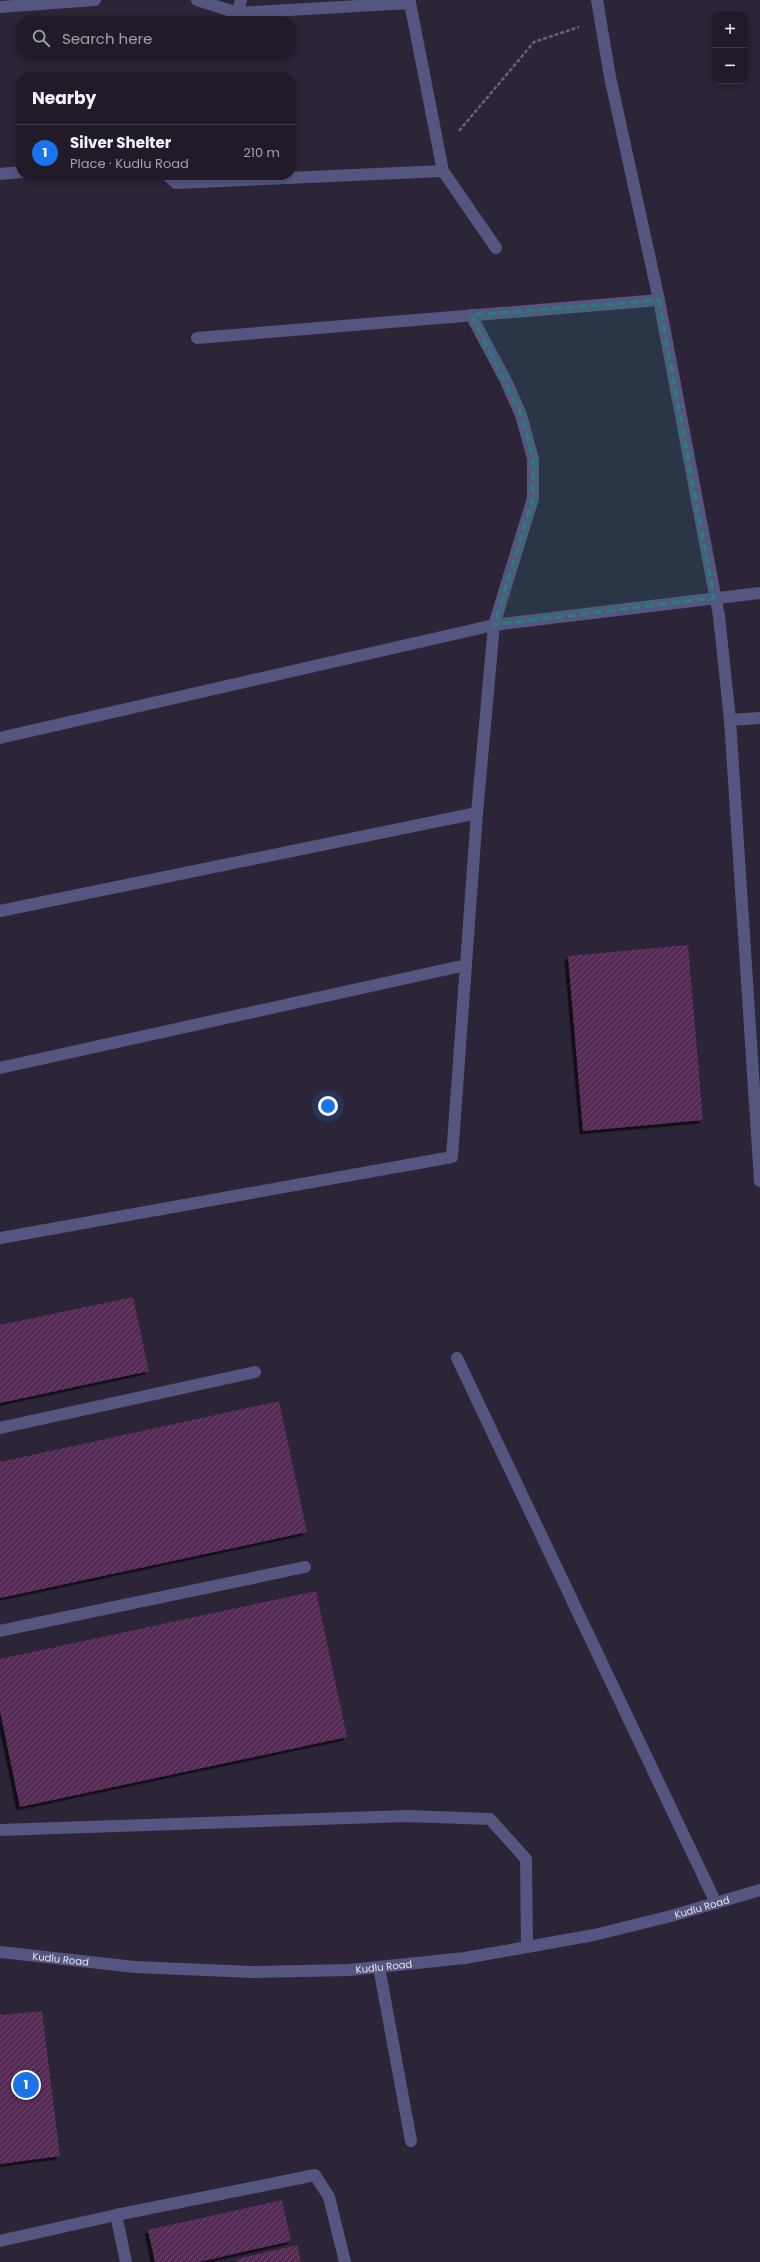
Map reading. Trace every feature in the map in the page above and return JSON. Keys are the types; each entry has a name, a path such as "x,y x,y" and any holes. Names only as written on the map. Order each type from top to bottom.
{"street":[{"path":"0,8 95,0"},
{"path":"197,0 238,13 410,3 443,171 496,248"},
{"path":"238,13 241,0"},
{"path":"597,0 610,77 659,300 714,598 719,616 730,720 760,1181"},
{"path":"296,178 443,171"},
{"path":"0,174 16,172"},
{"path":"172,180 176,184 258,180"},
{"path":"197,338 659,300"},
{"path":"0,1238 452,1157 477,813 494,625 533,498 533,459 518,408 506,381 471,315"},
{"path":"0,738 494,625 760,593"},
{"path":"730,720 760,718"},
{"path":"0,911 477,813"},
{"path":"0,1068 466,965"},
{"path":"457,1358 716,1903"},
{"path":"0,1428 255,1372"},
{"path":"0,1631 305,1567"},
{"path":"0,1830 406,1816 490,1819 526,1859 527,1947"},
{"name":"Kudlu Road","path":"0,1952 135,1967 244,1972 349,1970 465,1958 594,1935 760,1890"},
{"path":"379,1967 411,2141"},
{"path":"0,2241 116,2214 315,2175 328,2197 345,2262"},
{"path":"116,2214 126,2262"}],"path":[{"path":"440,154 534,42 600,19"}],"highlighted area":[{"path":"659,300 714,598 494,625 533,498 533,459 521,415 471,315"}],"building":[{"path":"688,945 703,1120 583,1131 568,956"},
{"path":"133,1297 149,1371 0,1403 0,1325"},
{"path":"279,1401 307,1532 0,1598 0,1462"},
{"path":"316,1591 347,1737 20,1807 0,1711 0,1659"},
{"path":"42,2011 60,2156 0,2164 0,2015"},
{"path":"282,2200 291,2241 199,2262 155,2262 148,2230"},
{"path":"297,2245 301,2262 237,2262 237,2259"}],"place":[{"name":"Silver Shelter","path":"26,2085"}]}
